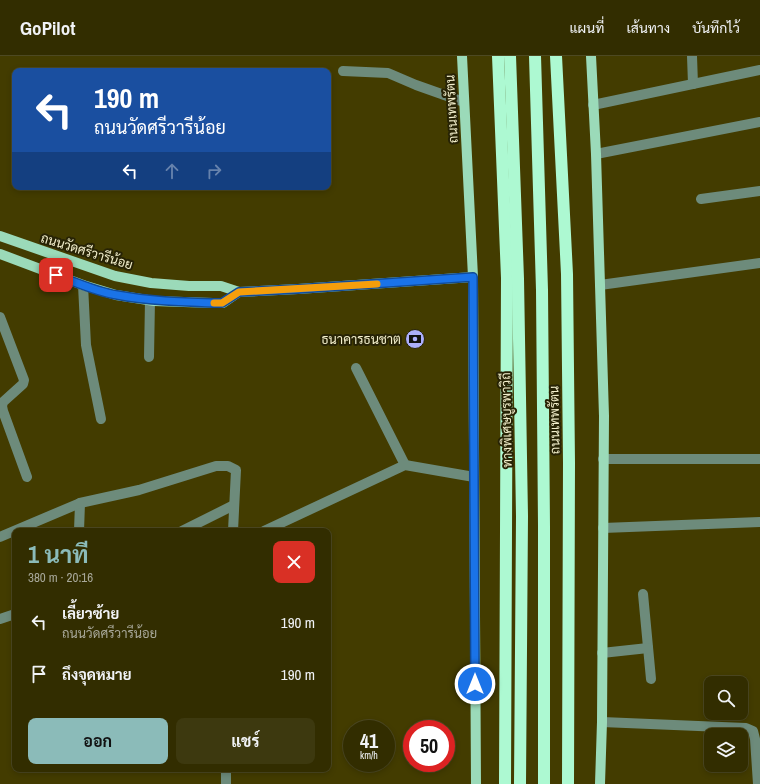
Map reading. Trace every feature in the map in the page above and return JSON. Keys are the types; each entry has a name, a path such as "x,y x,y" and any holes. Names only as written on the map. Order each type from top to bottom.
{"highway":[{"path":"498,56 507,278 505,784"},
{"name":"ทางพิเศษบูรพาวิถี","path":"510,56 518,271 522,532 520,784"},
{"path":"535,56 542,290 544,784"},
{"name":"ถนนเทพรัตน","path":"556,56 567,274 569,463 568,784"}],"main road":[{"name":"ถนนเทพรัตน","path":"462,56 473,277 476,784"},
{"path":"591,56 596,154 604,416 602,722 600,784"},
{"name":"ถนนวัดศรีวารีน้อย","path":"0,236 115,276 151,283 189,286 220,286 239,292 473,277"},
{"name":"ถนนวัดศรีวารีน้อย","path":"0,254 83,285 116,295 150,300 222,303 239,292"}],"street":[{"path":"692,56 693,84"},
{"path":"593,105 760,70"},
{"path":"343,71 388,73 416,85 464,102"},
{"path":"596,154 760,122"},
{"path":"701,199 760,191"},
{"path":"600,285 760,263"},
{"path":"83,285 86,345 100,419"},
{"path":"149,357 150,300"},
{"path":"0,317 24,380 23,384 3,402 2,406 28,477"},
{"path":"356,368 405,465"},
{"path":"603,459 760,459"},
{"path":"270,528 405,465 474,477"},
{"path":"21,528 80,503 139,490 216,466 228,466 236,470 233,528"},
{"path":"79,528 80,503"},
{"path":"188,528 234,505"},
{"path":"603,528 760,522"},
{"path":"0,537 12,532"},
{"path":"643,594 651,680"},
{"path":"0,619 12,615"},
{"path":"602,652 648,648"},
{"path":"602,722 746,728 753,731 756,739 758,784"},
{"path":"226,772 226,784"}],"slow traffic":[{"path":"214,303 222,303 239,292 377,284"}],"place":[{"name":"ธนาคารธนชาต","path":"415,339"}],"route":[{"path":"56,275 116,295 154,300 213,303 222,303 239,292 473,277 475,684"}]}
